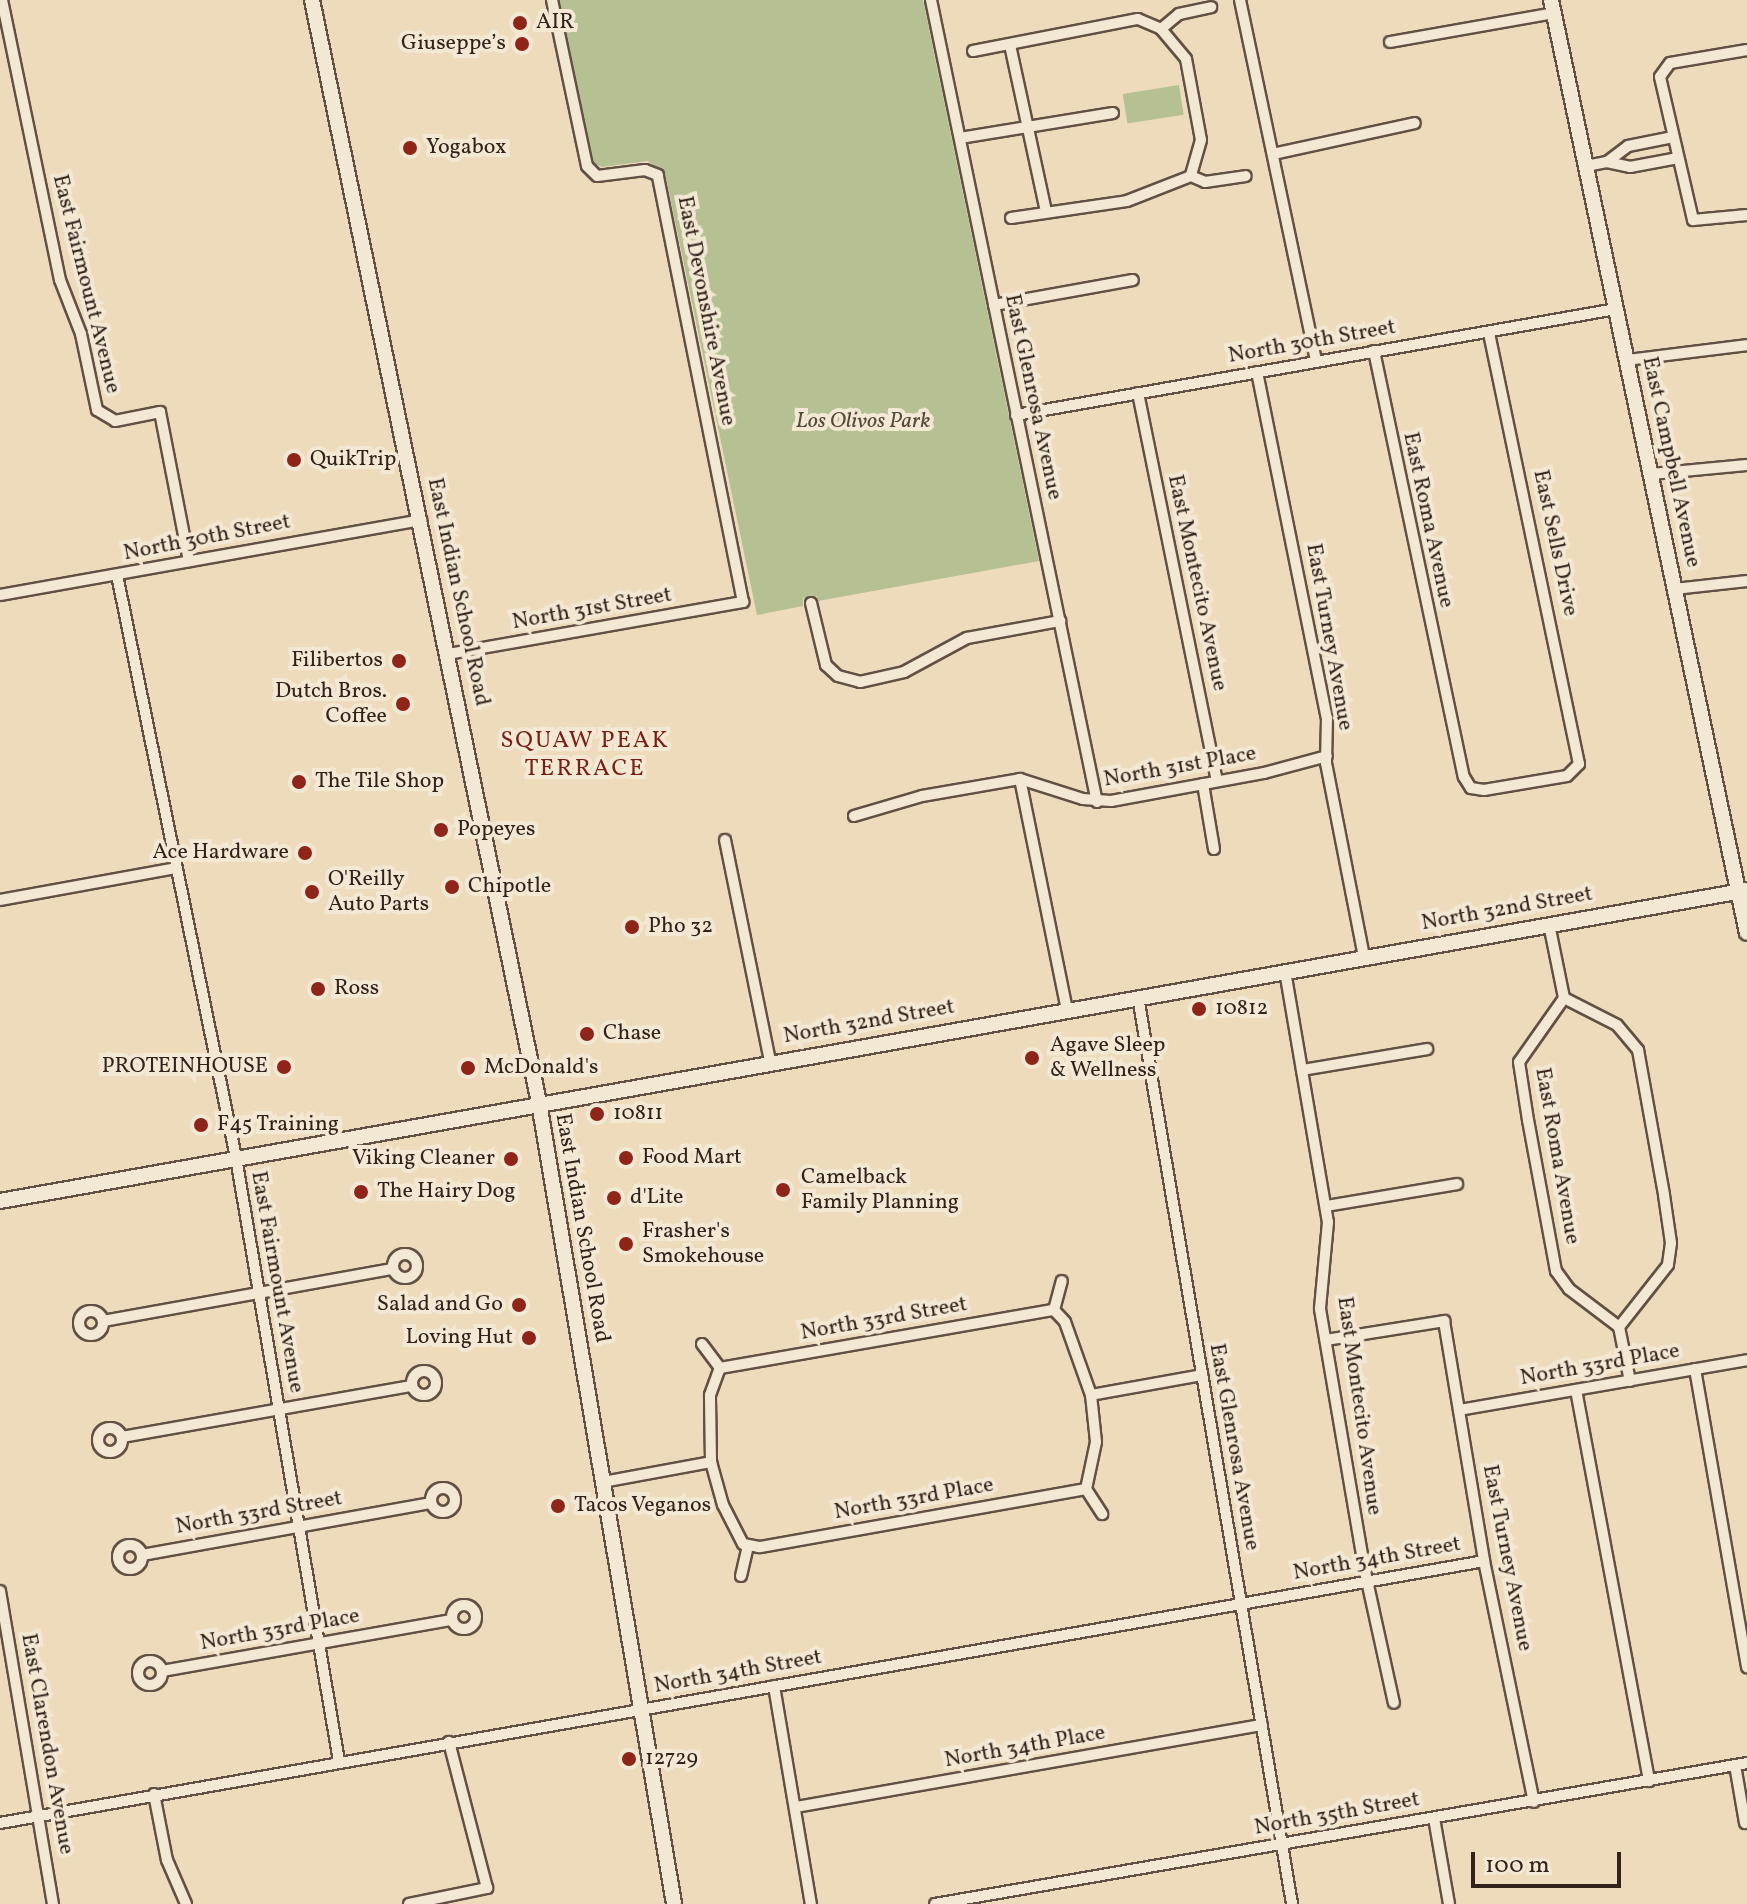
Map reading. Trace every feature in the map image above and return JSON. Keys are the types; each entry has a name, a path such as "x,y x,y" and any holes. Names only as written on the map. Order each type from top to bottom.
{"main road":[{"name":"East Indian School Road","path":"312,0 539,1103 674,1904"},
{"name":"East Campbell Avenue","path":"1552,6 1675,589 1743,890 1747,933"},
{"name":"North 32nd Street","path":"0,1201 1743,890"}],"street":[{"name":"East Fairmount Avenue","path":"2,0 56,260 81,334 97,410 115,421 160,412 189,561"},
{"name":"East Devonshire Avenue","path":"552,0 587,166 597,176 645,170 658,175 743,602"},
{"name":"East Glenrosa Avenue","path":"931,0 1097,802"},
{"path":"1240,0 1316,362"},
{"path":"1390,42 1552,6"},
{"path":"1161,29 1179,14 1211,7"},
{"path":"973,51 1010,45 1067,29 1138,19 1161,29 1186,59 1201,140 1191,176"},
{"path":"1010,45 1046,212"},
{"path":"1747,50 1662,68 1673,137 1693,220 1747,215"},
{"path":"960,138 1113,113"},
{"path":"1273,154 1415,123"},
{"path":"1607,162 1639,144 1673,137"},
{"path":"1639,144 1644,164"},
{"path":"1586,166 1607,162 1644,164 1678,158"},
{"path":"1011,218 1127,201 1191,176 1205,182 1246,176"},
{"path":"994,305 1133,280"},
{"name":"North 30th Street","path":"1016,415 1616,309"},
{"name":"East Sells Drive","path":"1471,788 1567,776 1579,764 1489,332"},
{"path":"1627,360 1747,345"},
{"name":"East Roma Avenue","path":"1374,351 1415,558 1464,777 1471,788"},
{"name":"East Turney Avenue","path":"1257,372 1327,718 1327,756 1364,957"},
{"name":"East Montecito Avenue","path":"1138,393 1217,781"},
{"path":"1651,474 1747,465"},
{"name":"North 30th Street","path":"0,595 421,520"},
{"name":"East Fairmount Avenue","path":"117,575 236,1158 339,1761"},
{"path":"1675,589 1747,581"},
{"name":"North 31st Street","path":"448,654 743,602"},
{"path":"811,603 822,658 838,676 860,682 885,678 967,638 1060,621"},
{"name":"North 31st Place","path":"854,816 922,796 1020,779 1097,802 1203,784 1327,756"},
{"path":"1020,779 1067,1010"},
{"path":"1203,784 1214,849"},
{"path":"725,840 770,1062"},
{"path":"0,900 176,868"},
{"path":"1549,924 1564,998 1617,1025 1638,1050 1664,1195 1671,1243 1668,1265 1619,1327 1630,1381"},
{"name":"East Montecito Avenue","path":"1285,971 1326,1206 1329,1235 1320,1309 1367,1581 1394,1703"},
{"name":"East Glenrosa Avenue","path":"1138,997 1292,1904"},
{"name":"East Roma Avenue","path":"1564,998 1519,1062 1528,1120 1556,1271 1569,1289 1619,1327"},
{"path":"1302,1070 1427,1049"},
{"path":"1326,1206 1457,1184"},
{"path":"103,1321 392,1269"},
{"path":"1062,1281 1054,1310 1065,1322 1091,1395 1096,1442 1086,1489 1102,1514"},
{"name":"North 33rd Street","path":"720,1368 1054,1310"},
{"name":"East Turney Avenue","path":"1326,1340 1444,1321 1484,1561 1534,1802"},
{"path":"702,1344 720,1368 710,1395 711,1462 723,1505 748,1546 741,1576"},
{"name":"North 33rd Place","path":"1459,1410 1747,1360"},
{"path":"1695,1369 1747,1667"},
{"path":"1091,1395 1202,1375"},
{"path":"122,1437 412,1386"},
{"path":"1576,1390 1649,1781"},
{"path":"603,1482 711,1462"},
{"name":"North 33rd Place","path":"748,1546 1086,1489"},
{"name":"North 33rd Street","path":"142,1555 431,1503"},
{"name":"North 34th Street","path":"0,1823 1484,1561"},
{"name":"East Clarendon Avenue","path":"0,1591 53,1904"},
{"name":"North 33rd Place","path":"162,1671 452,1620"},
{"path":"774,1686 811,1904"},
{"name":"North 34th Place","path":"796,1807 1262,1725"},
{"path":"409,1904 487,1888 449,1742"},
{"name":"North 35th Street","path":"935,1904 1747,1763"},
{"path":"1735,1765 1745,1823"},
{"path":"154,1794 167,1860 186,1904"},
{"path":"1434,1818 1449,1904"}],"green space":[{"name":"Los Olivos Park","path":"559,0 923,0 1039,561 818,601 817,596 803,598 803,606 757,615 666,178 648,161 602,167 593,163"},
{"path":"1179,85 1184,115 1127,124 1123,94"}],"place":[{"name":"AIR","path":"520,23"},
{"name":"Giuseppe’s","path":"522,44"},
{"name":"Yogabox","path":"410,148"},
{"name":"QuikTrip","path":"294,460"},
{"name":"Filibertos","path":"399,661"},
{"name":"Dutch Bros. Coffee","path":"403,704"},
{"name":"The Tile Shop","path":"299,782"},
{"name":"Popeyes","path":"441,830"},
{"name":"Ace Hardware","path":"305,853"},
{"name":"Chipotle","path":"452,887"},
{"name":"O'Reilly Auto Parts","path":"312,892"},
{"name":"Pho 32","path":"632,927"},
{"name":"Ross","path":"318,989"},
{"name":"10812","path":"1199,1009"},
{"name":"Chase","path":"587,1034"},
{"name":"Agave Sleep & Wellness","path":"1032,1058"},
{"name":"PROTEINHOUSE","path":"284,1067"},
{"name":"McDonald's","path":"468,1068"},
{"name":"10811","path":"597,1114"},
{"name":"F45 Training","path":"201,1125"},
{"name":"Food Mart","path":"626,1158"},
{"name":"Viking Cleaner","path":"511,1159"},
{"name":"Camelback Family Planning","path":"783,1190"},
{"name":"The Hairy Dog","path":"361,1192"},
{"name":"d'Lite","path":"614,1198"},
{"name":"Frasher's Smokehouse","path":"626,1244"},
{"name":"Salad and Go","path":"519,1305"},
{"name":"Loving Hut","path":"529,1338"},
{"name":"Tacos Veganos","path":"558,1506"},
{"name":"12729","path":"629,1759"}],"district":[{"name":"SQUAW PEAK TERRACE","path":"585,756"}]}
